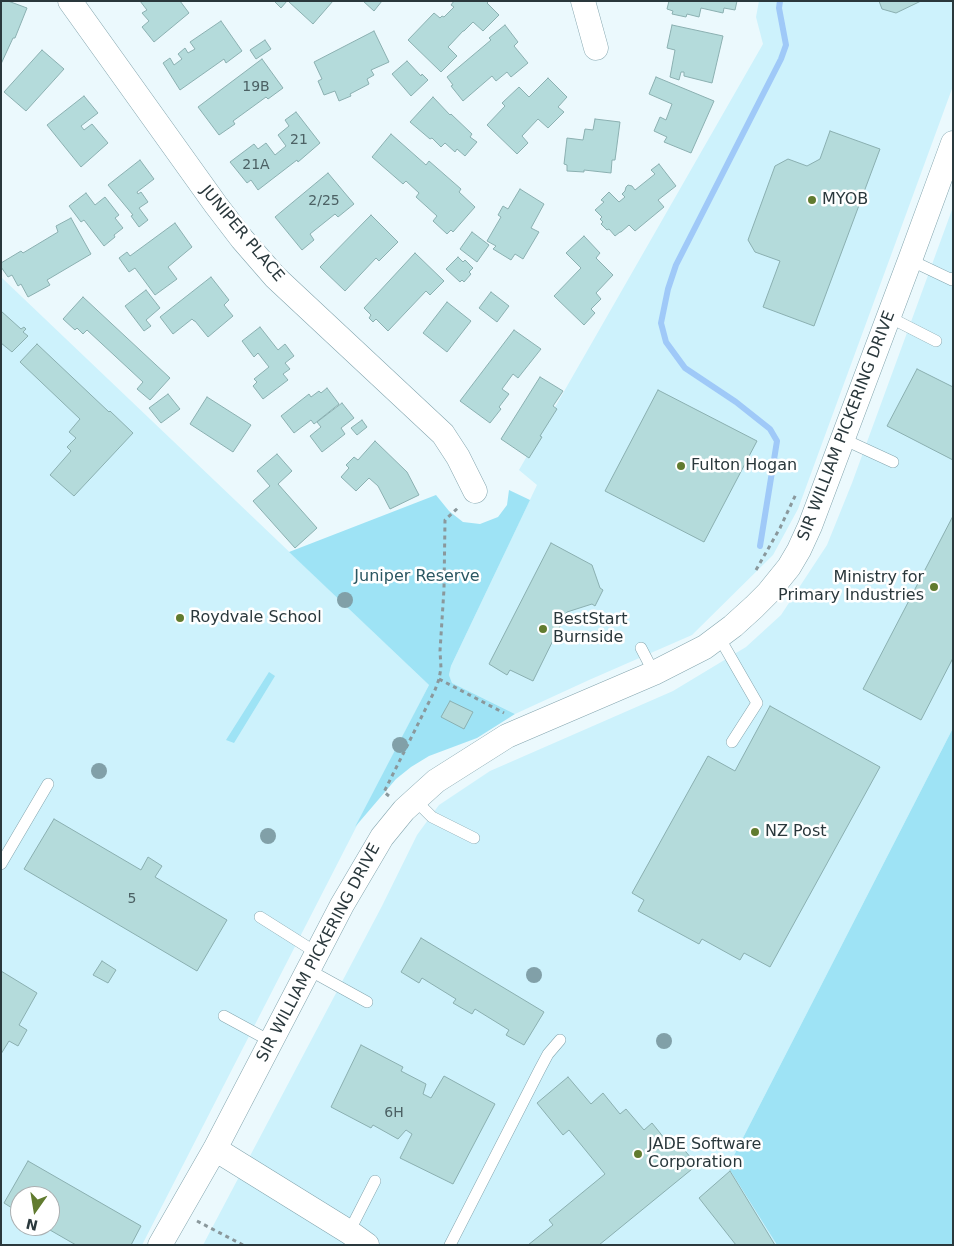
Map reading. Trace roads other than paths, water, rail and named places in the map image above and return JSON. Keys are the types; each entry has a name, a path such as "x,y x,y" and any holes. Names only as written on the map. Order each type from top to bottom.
{"street":[{"name":"JUNIPER PLACE","path":"70,1 242,239 275,277 443,434 458,457 475,491"},
{"path":"583,1 596,48"},
{"name":"SIR WILLIAM PICKERING DRIVE","path":"160,1245 215,1149 342,905 382,837 410,805 436,781 506,736 654,673 705,647 733,626 768,593 794,558 810,526 953,143"},
{"path":"215,1149 358,1238"}],"lane":[{"path":"910,260 952,280 953,278"},
{"path":"889,317 936,341"},
{"path":"843,439 893,462"},
{"path":"719,637 757,703 732,742"},
{"path":"641,648 654,673"},
{"path":"1,864 48,784"},
{"path":"410,805 474,838"},
{"path":"260,917 313,962 367,1002"},
{"path":"224,1016 270,1041"},
{"path":"450,1245 548,1054 560,1040"},
{"path":"358,1238 375,1181"}],"waterway":[{"path":"760,546 777,441 770,429 736,402 685,368 666,342 661,323 668,289 676,265 781,59 786,45 779,8 780,1"}],"place":[{"name":"MYOB","path":"812,200"},
{"name":"Fulton Hogan","path":"681,466"},
{"name":"Ministry for Primary Industries","path":"934,587"},
{"name":"Roydvale School","path":"180,618"},
{"name":"BestStart Burnside","path":"543,629"},
{"name":"NZ Post","path":"755,832"},
{"name":"JADE Software Corporation","path":"638,1154"}],"park label":[{"name":"Juniper Reserve","path":"417,577"}]}
